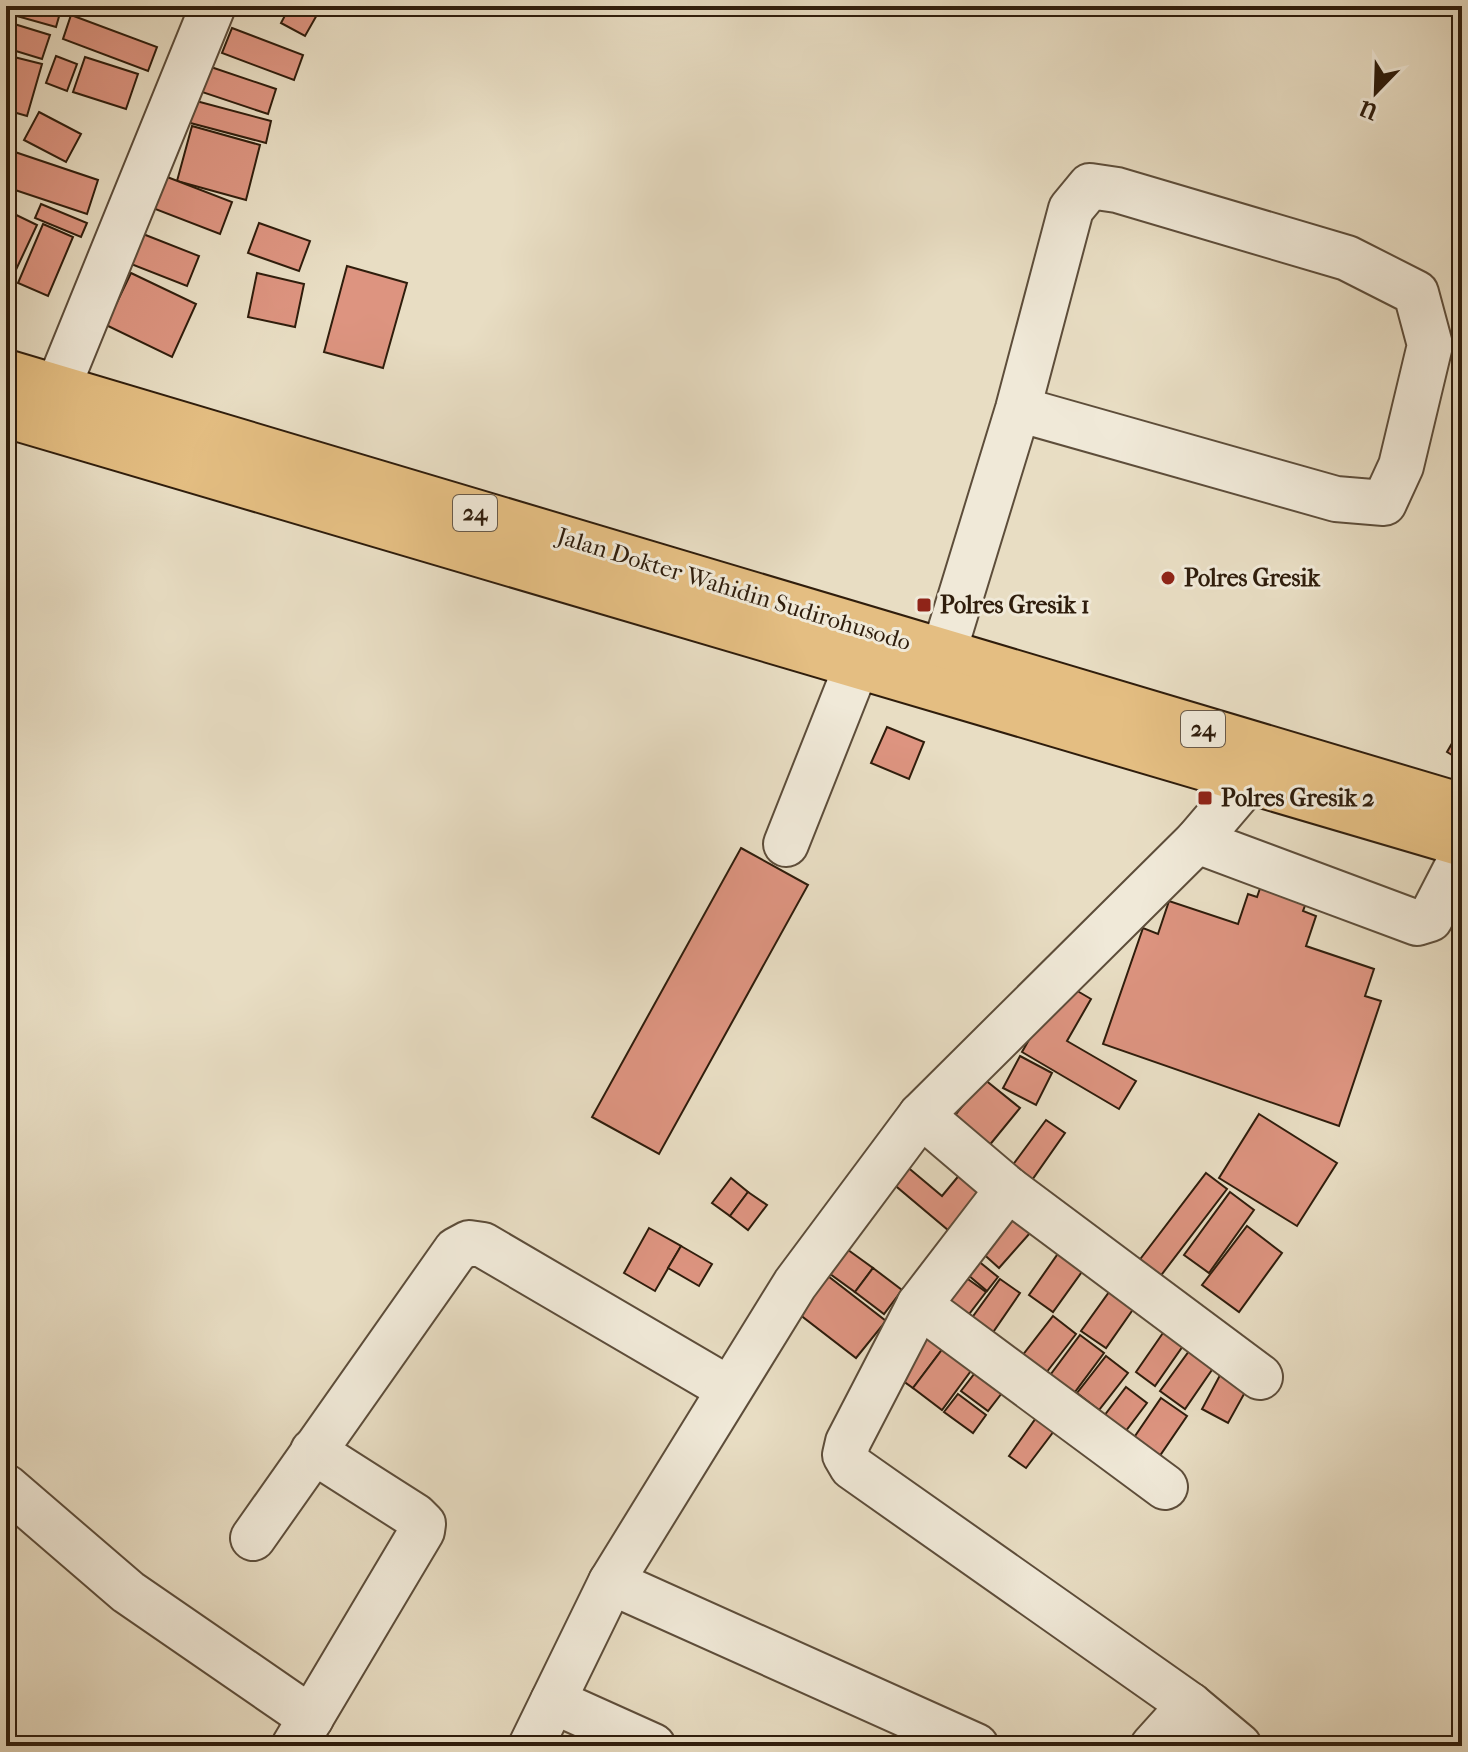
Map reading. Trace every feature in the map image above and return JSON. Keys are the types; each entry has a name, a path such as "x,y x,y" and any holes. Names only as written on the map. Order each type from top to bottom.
{"highway":[{"name":"Jalan Dokter Wahidin Sudirohusodo","path":"6,372 939,669 1249,780 1462,844"},
{"name":"Jalan Dokter Wahidin Sudirohusodo","path":"6,415 857,665 939,669 1462,806"}],"street":[{"path":"58,387 213,6"},
{"path":"939,669 1018,409 1071,209 1090,186 1117,190 1347,258 1416,293 1430,345 1401,466 1384,503 1336,499 1018,409"},
{"path":"786,844 857,665"},
{"path":"531,1746 611,1582 795,1284 921,1115 1197,841 1249,780"},
{"path":"1197,841 1417,923 1430,919 1462,857"},
{"path":"921,1115 1008,1189 1260,1377"},
{"path":"1008,1189 919,1305 848,1442 845,1455 852,1467 1190,1705 1239,1746"},
{"path":"253,1538 456,1250 469,1243 483,1245 729,1389"},
{"path":"919,1305 1165,1487"},
{"path":"6,1487 128,1592 303,1732 422,1531 423,1524 313,1451"},
{"path":"611,1582 976,1746"},
{"path":"553,1701 653,1746"},
{"path":"1153,1746 1190,1705"}],"building":[{"path":"6,6 62,6 56,27 6,13"},
{"path":"290,6 322,6 305,36 281,23"},
{"path":"71,15 157,47 148,71 63,39"},
{"path":"11,23 50,35 42,59 6,48"},
{"path":"232,28 303,55 294,80 222,53"},
{"path":"6,55 42,64 27,116 6,110"},
{"path":"56,56 77,64 67,91 46,83"},
{"path":"85,57 138,74 126,109 73,92"},
{"path":"205,65 276,89 268,114 196,90"},
{"path":"185,98 271,121 266,143 179,120"},
{"path":"39,112 81,134 66,162 24,140"},
{"path":"192,126 260,145 246,200 177,181"},
{"path":"6,149 98,180 87,214 6,187"},
{"path":"162,175 232,202 220,234 150,207"},
{"path":"41,204 87,223 81,237 35,218"},
{"path":"6,210 37,225 6,291"},
{"path":"259,223 310,241 299,271 248,253"},
{"path":"43,224 73,237 48,296 18,283"},
{"path":"143,234 199,256 187,286 131,264"},
{"path":"347,266 407,283 383,368 324,352"},
{"path":"131,273 196,304 172,357 106,325"},
{"path":"257,273 304,284 295,327 248,317"},
{"path":"1462,726 1462,761 1447,752"},
{"path":"887,727 924,742 909,779 871,763"},
{"path":"741,848 808,885 659,1154 592,1117"},
{"path":"1265,874 1311,890 1303,911 1316,916 1306,946 1374,969 1365,996 1381,1001 1339,1126 1103,1044 1143,928 1158,934 1169,901 1238,924 1248,894 1257,897"},
{"path":"1062,982 1091,999 1067,1041 1136,1081 1119,1109 1022,1052"},
{"path":"1020,1056 1052,1073 1036,1105 1003,1088"},
{"path":"984,1079 1020,1108 988,1147 953,1118"},
{"path":"1259,1114 1337,1163 1297,1226 1219,1178"},
{"path":"1046,1120 1065,1133 1032,1180 1012,1166"},
{"path":"905,1165 942,1196 961,1173 981,1190 948,1230 891,1182"},
{"path":"1206,1173 1227,1189 1159,1278 1138,1262"},
{"path":"731,1178 748,1192 730,1216 712,1203"},
{"path":"748,1192 767,1205 748,1230 730,1216"},
{"path":"1230,1192 1254,1210 1209,1273 1184,1255"},
{"path":"1009,1215 1030,1233 999,1268 979,1250"},
{"path":"1247,1226 1282,1253 1239,1312 1202,1285"},
{"path":"649,1228 681,1246 655,1291 624,1273"},
{"path":"1064,1245 1089,1262 1053,1312 1029,1295"},
{"path":"681,1246 712,1264 699,1286 668,1268"},
{"path":"844,1247 873,1268 855,1292 826,1271"},
{"path":"966,1251 998,1277 987,1291 955,1264"},
{"path":"815,1266 886,1321 856,1358 786,1304"},
{"path":"873,1268 902,1290 884,1314 855,1292"},
{"path":"958,1272 986,1292 963,1322 936,1301"},
{"path":"1000,1279 1020,1293 987,1341 966,1326"},
{"path":"1117,1281 1141,1298 1106,1348 1081,1331"},
{"path":"1053,1316 1076,1334 1046,1373 1022,1356"},
{"path":"923,1325 947,1343 913,1388 889,1371"},
{"path":"1165,1330 1185,1343 1155,1386 1136,1372"},
{"path":"1080,1335 1104,1353 1069,1400 1045,1382"},
{"path":"947,1343 976,1364 942,1410 913,1388"},
{"path":"1192,1347 1216,1364 1185,1409 1160,1391"},
{"path":"1106,1356 1128,1373 1099,1410 1077,1393"},
{"path":"1227,1362 1254,1376 1228,1423 1202,1409"},
{"path":"978,1369 1005,1389 988,1411 961,1391"},
{"path":"1126,1387 1147,1403 1125,1432 1104,1416"},
{"path":"958,1394 986,1415 973,1433 944,1412"},
{"path":"1161,1398 1187,1416 1159,1457 1133,1439"},
{"path":"1036,1418 1054,1431 1026,1468 1009,1456"}],"place":[{"name":"Polres Gresik","path":"1168,578"},
{"name":"Polres Gresik 1","path":"924,605"},
{"name":"Polres Gresik 2","path":"1205,798"}]}
